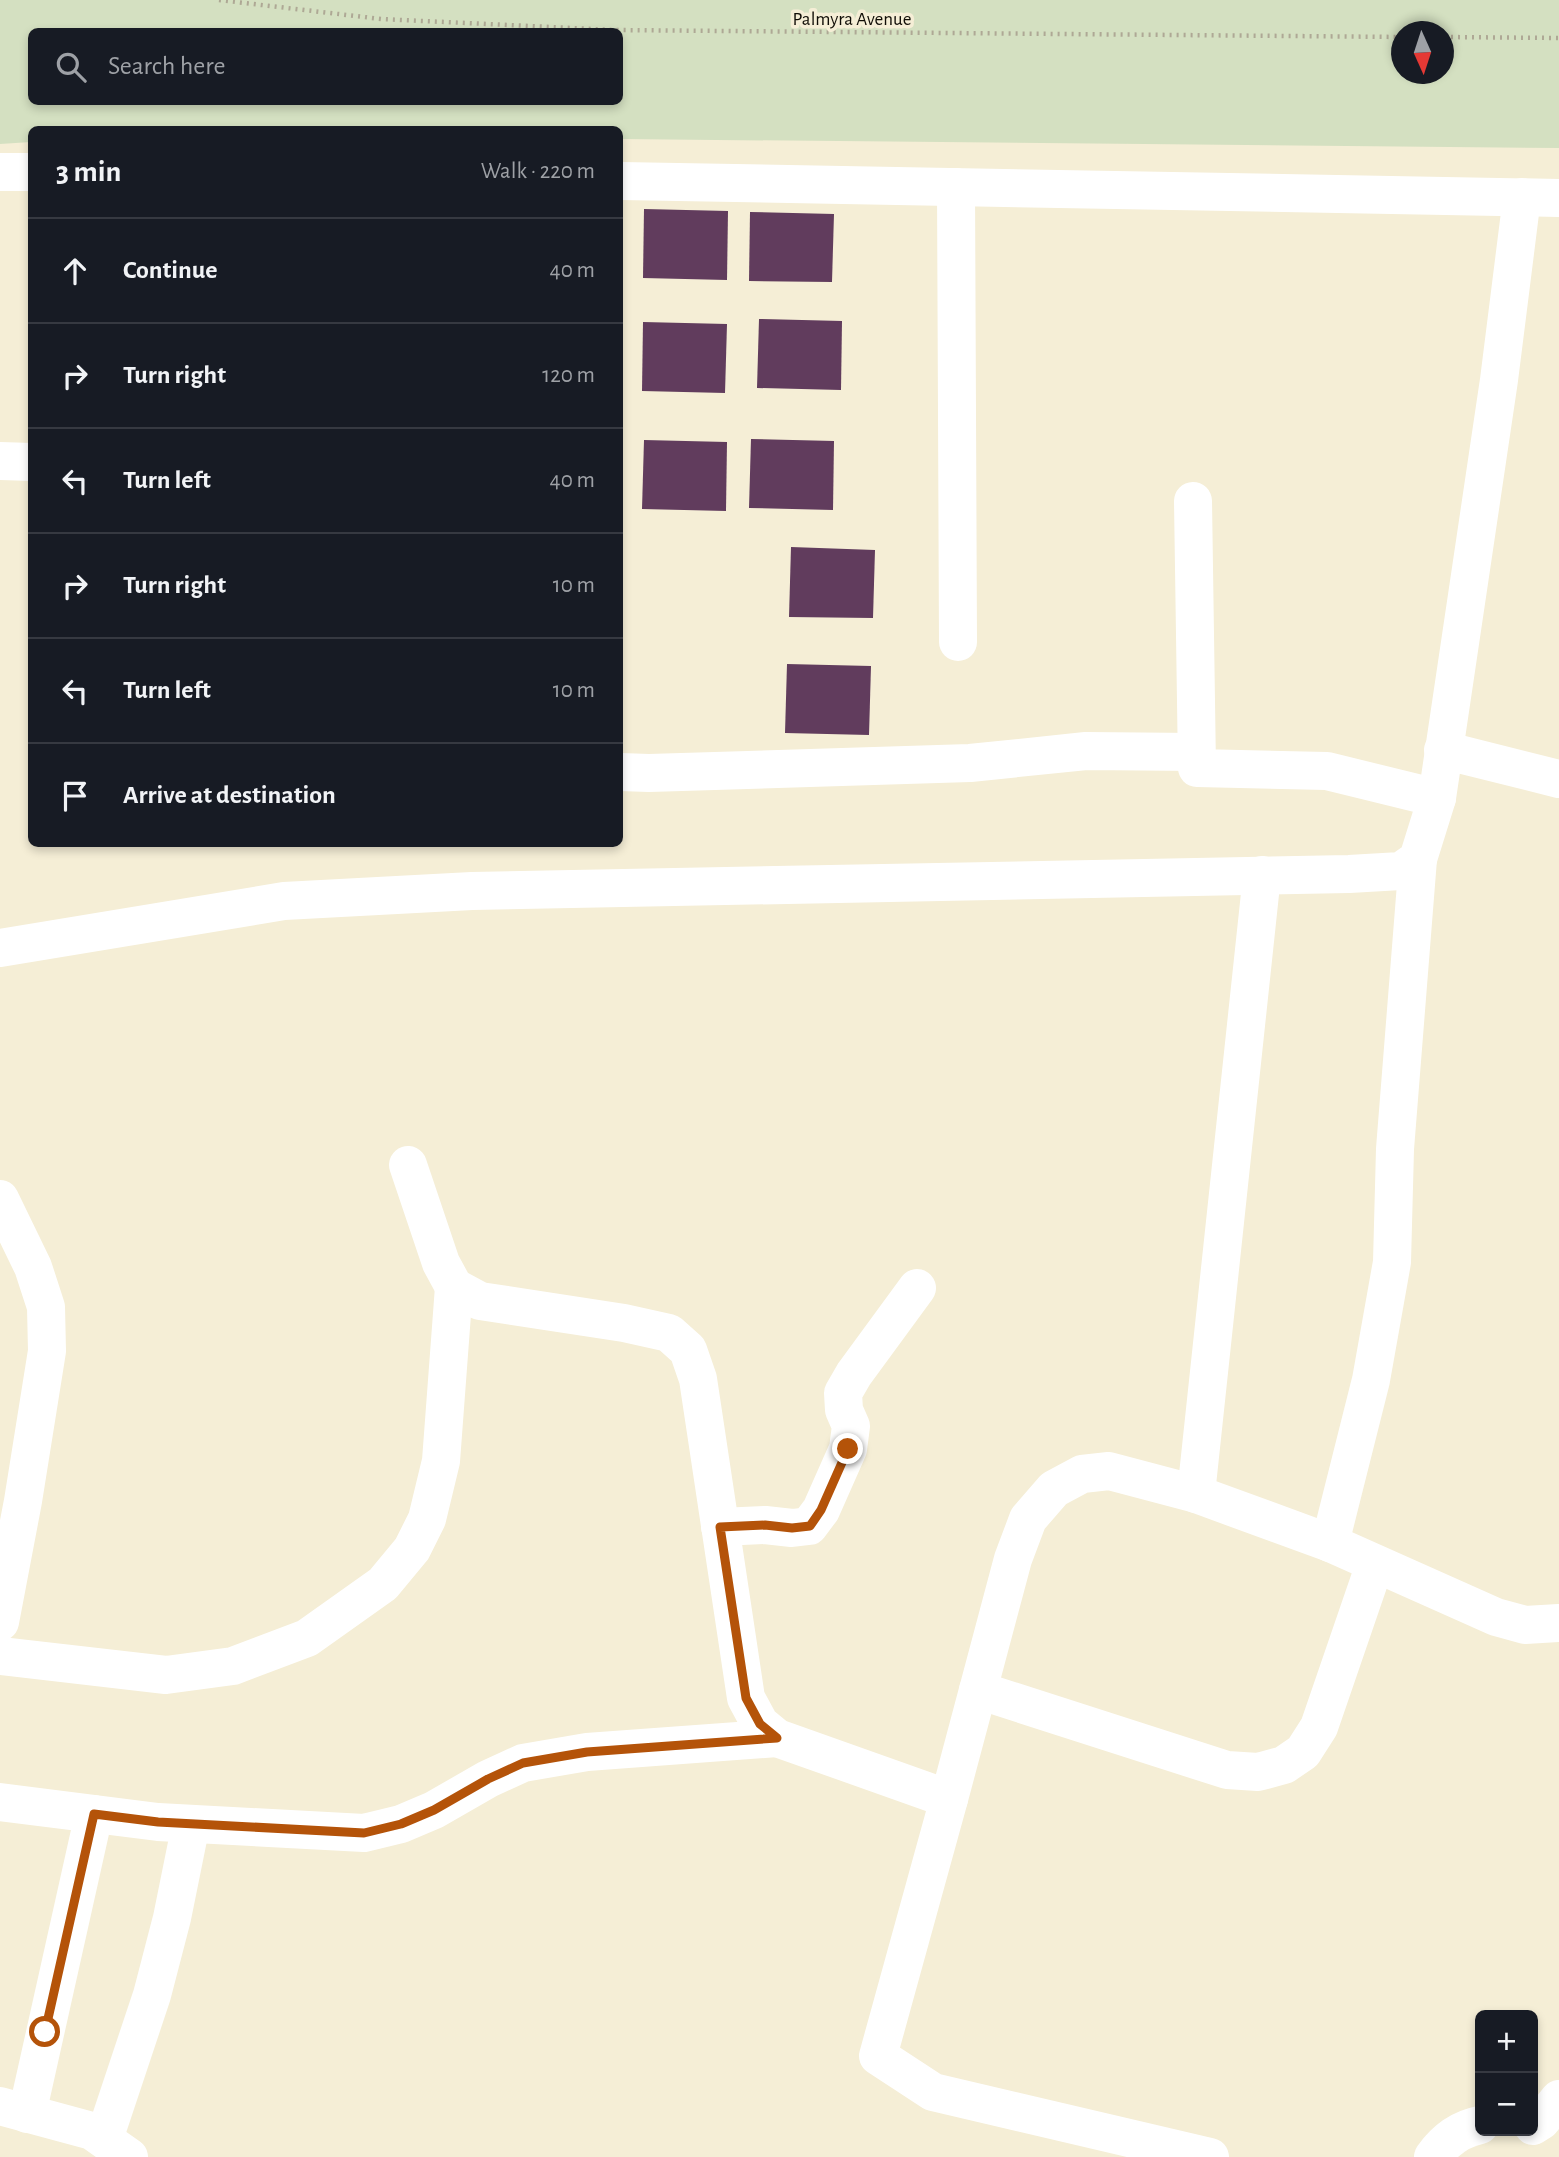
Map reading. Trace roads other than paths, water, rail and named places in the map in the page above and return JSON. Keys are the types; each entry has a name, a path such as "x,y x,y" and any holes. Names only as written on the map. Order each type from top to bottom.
{"street":[{"path":"0,172 28,172"},
{"path":"623,181 1559,198"},
{"path":"956,187 958,642"},
{"path":"1330,1544 1371,1380 1392,1262 1395,1149 1418,859 1437,798 1499,380 1521,197"},
{"path":"0,461 28,462"},
{"path":"1193,501 1196,768 1327,771 1437,798"},
{"path":"1443,750 1559,779"},
{"path":"623,772 970,763 1086,751 1196,751"},
{"path":"0,948 284,901 472,891 1349,874 1401,871 1418,859"},
{"path":"1196,1494 1262,875"},
{"path":"0,1656 166,1675 233,1666 307,1638 383,1584 412,1549 427,1519 441,1461 454,1287 441,1263 408,1165"},
{"path":"0,1199 33,1267 46,1307 47,1351 0,1622"},
{"path":"454,1287 480,1301 624,1323 669,1333 688,1350 698,1378 746,1698 760,1724 777,1738 949,1800"},
{"path":"720,1527 810,1526 821,1510 848,1449 851,1426 844,1410 843,1393 853,1374 917,1288"},
{"path":"1210,2157 933,2092 877,2056 1013,1559 1028,1518 1054,1489 1082,1474 1110,1471 1196,1494 1330,1544 1496,1617 1525,1625 1559,1623"},
{"path":"978,1690 1227,1770 1258,1772 1284,1765 1303,1752 1319,1727 1375,1564"},
{"path":"0,1802 158,1822 364,1833 401,1824 434,1810 488,1779 523,1763 587,1752 777,1738"},
{"path":"94,1814 13,2110 92,2131 117,2148 172,1918 191,1824"},
{"path":"1538,2123 1559,2099"},
{"path":"1433,2157 1440,2146 1464,2128 1475,2126"}]}
